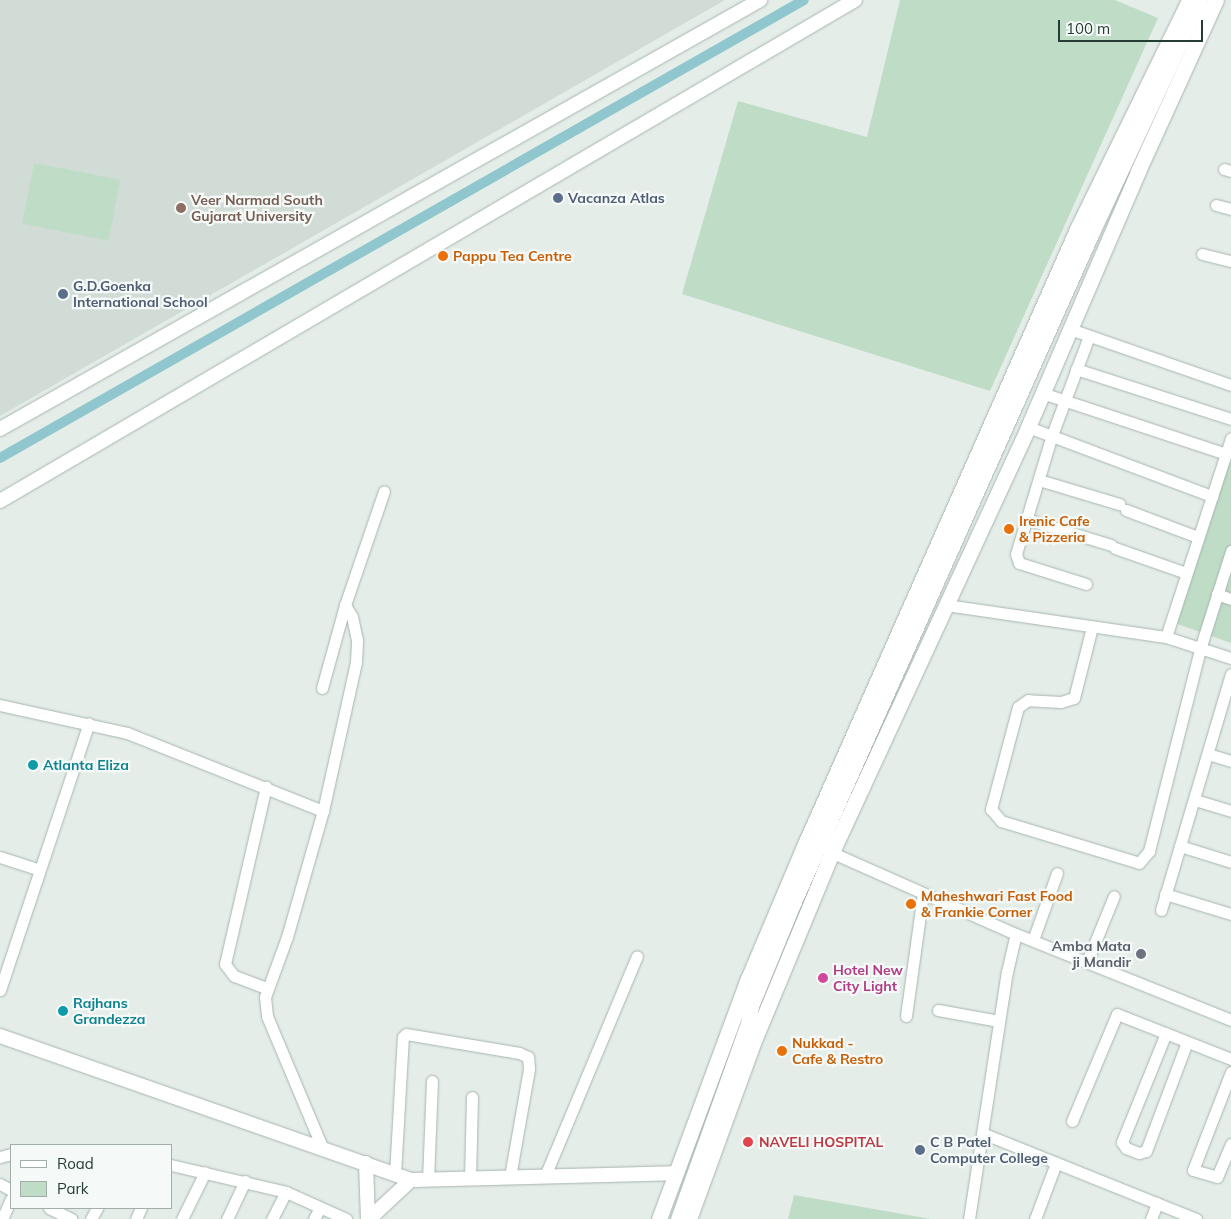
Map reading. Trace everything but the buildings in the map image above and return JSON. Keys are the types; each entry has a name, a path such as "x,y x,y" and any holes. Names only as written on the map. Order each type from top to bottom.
{"main road":[{"path":"678,1219 748,1024 759,1010 821,848 1078,227 1189,0"},
{"path":"689,1219 821,848 1138,144 1200,0"},
{"path":"1138,144 1210,0"},
{"path":"660,1219 748,980 821,848 946,605 1028,427 1216,0"}],"street":[{"path":"0,429 760,0"},
{"path":"0,501 855,0"},
{"path":"1216,205 1231,209"},
{"path":"1202,254 1231,261"},
{"path":"1070,330 1231,385"},
{"path":"1086,584 1019,563 1016,554 1052,435 1089,336"},
{"path":"1076,369 1231,419"},
{"path":"1042,393 1064,402 1226,454"},
{"path":"1028,427 1212,496"},
{"path":"1166,637 1231,438"},
{"path":"1039,480 1122,507 1198,537"},
{"path":"322,688 345,605 384,491"},
{"path":"1026,519 1186,573"},
{"path":"1092,627 1074,698 1061,702 1028,700 1018,707 991,809 1000,821 1134,863 1143,861 1149,851 1200,649 1231,552"},
{"path":"1217,594 1231,599"},
{"path":"322,1147 268,1016 266,988 287,937 323,811 357,654 353,622 345,605"},
{"path":"946,605 1166,637 1231,658"},
{"path":"1161,910 1208,754 1226,708 1231,674"},
{"path":"0,705 127,733 323,811"},
{"path":"0,990 90,724"},
{"path":"1208,754 1231,761"},
{"path":"266,787 226,964 234,976 266,988"},
{"path":"1195,800 1231,811"},
{"path":"1180,846 1231,862"},
{"path":"821,848 1016,934 1231,1020"},
{"path":"0,857 33,868"},
{"path":"1033,940 1057,873"},
{"path":"906,1016 923,892"},
{"path":"1165,894 1231,914"},
{"path":"1088,962 1114,896"},
{"path":"970,1219 999,1021 1016,934"},
{"path":"545,1176 636,956"},
{"path":"938,1010 999,1021"},
{"path":"1072,1121 1117,1014 1231,1059"},
{"path":"1166,1033 1122,1142 1126,1148 1139,1153 1146,1151 1187,1042"},
{"path":"394,1174 402,1037 406,1034 520,1053 528,1057 529,1069 510,1177"},
{"path":"0,1036 322,1147 411,1180 676,1173"},
{"path":"1231,1072 1193,1170 1217,1177 1231,1144"},
{"path":"428,1180 432,1081"},
{"path":"470,1179 472,1097"},
{"path":"982,1133 1196,1219"},
{"path":"366,1163 368,1219"},
{"path":"1036,1219 1056,1163"},
{"path":"172,1165 286,1192 346,1219"},
{"path":"182,1219 205,1172"},
{"path":"368,1219 411,1180"},
{"path":"227,1219 245,1181"},
{"path":"272,1219 286,1192"},
{"path":"2,1219 10,1201"},
{"path":"1151,1219 1157,1203"},
{"path":"314,1219 320,1207"},
{"path":"50,1211 72,1219"}],"shaded area":[{"name":"Veer Narmad South Gujarat University","path":"0,0 725,0 0,416"}],"green space":[{"path":"900,0 1115,0 1158,18 990,391 682,294 738,101 867,137"},
{"path":"34,163 120,180 109,241 22,224"},
{"path":"1231,436 1231,643 1169,621"},
{"path":"794,1195 931,1219 788,1219"}],"waterway":[{"path":"0,458 804,0"}],"place":[{"name":"Vacanza Atlas","path":"558,198"},
{"name":"Veer Narmad South Gujarat University","path":"181,208"},
{"name":"Pappu Tea Centre","path":"443,256"},
{"name":"G.D.Goenka International School","path":"63,294"},
{"name":"Irenic Cafe & Pizzeria","path":"1009,529"},
{"name":"Atlanta Eliza","path":"33,765"},
{"name":"Maheshwari Fast Food & Frankie Corner","path":"911,904"},
{"name":"Amba Mata ji Mandir","path":"1141,954"},
{"name":"Hotel New City Light","path":"823,978"},
{"name":"Rajhans Grandezza","path":"63,1011"},
{"name":"Nukkad - Cafe & Restro","path":"782,1051"},
{"name":"NAVELI HOSPITAL","path":"748,1142"},
{"name":"C B Patel Computer College","path":"920,1150"}]}
